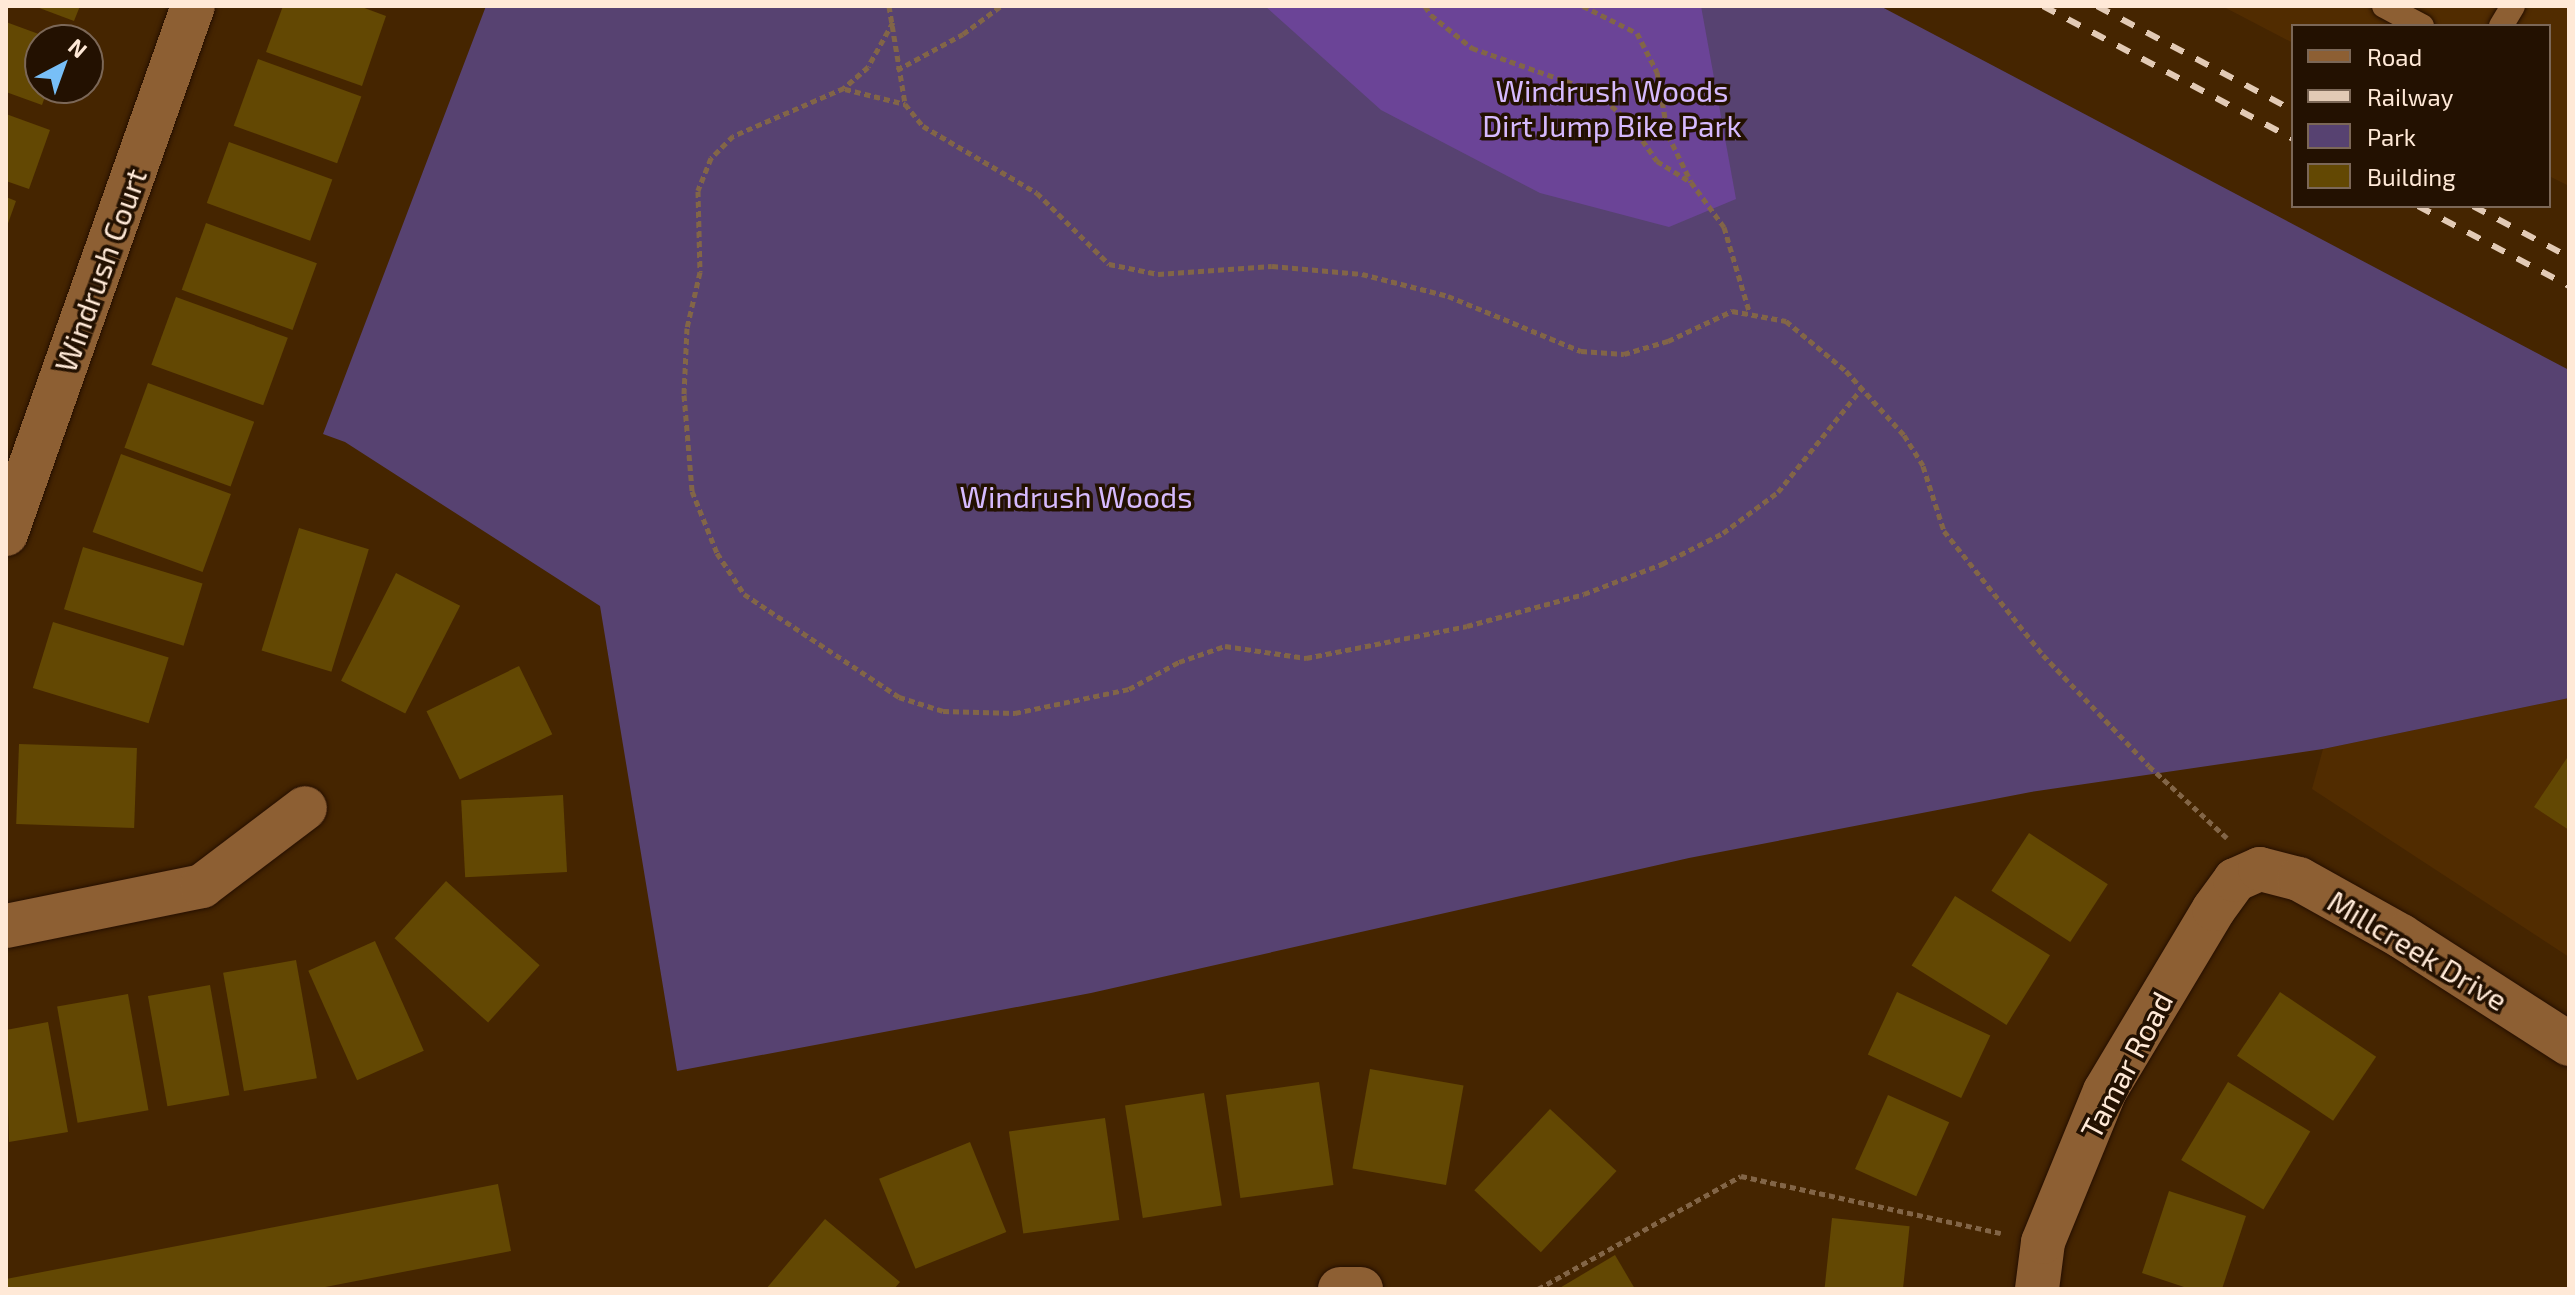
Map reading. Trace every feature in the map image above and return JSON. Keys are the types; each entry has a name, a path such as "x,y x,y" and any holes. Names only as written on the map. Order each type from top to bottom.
{"street":[{"name":"Windrush Court","path":"6,534 193,6"},
{"path":"6,926 202,886 305,808"},
{"name":"Millcreek Drive","path":"2260,869 2299,879 2401,936 2569,1044"},
{"name":"Tamar Road","path":"2037,1289 2043,1242 2105,1091 2214,909 2235,880 2260,869"},
{"path":"1340,1289 1361,1289"}],"lane":[{"path":"2384,6 2418,24"},
{"path":"2502,24 2513,6"}],"path":[{"path":"889,6 897,70 905,104 923,126 1037,193 1109,264 1158,274 1272,266 1362,274 1448,296 1581,351 1624,354 1668,341 1732,311 1749,311 1786,321 1862,388 1904,435 1923,466 1944,531 2043,655 2149,766 2260,869"},
{"path":"897,70 963,34 1001,6"},
{"path":"1425,6 1431,15 1472,48 1597,92 1631,124 1657,161 1691,182"},
{"path":"1583,6 1637,33 1657,72 1668,135 1691,182 1724,227 1749,311"},
{"path":"893,22 868,67 844,88 733,136 711,158 698,191 700,272 687,328 684,395 692,491 717,553 744,594 899,697 943,711 1015,713 1129,689 1179,662 1225,646 1306,658 1467,626 1584,594 1662,564 1723,533 1778,492 1862,388"},
{"path":"844,88 905,104"},
{"path":"1538,1289 1741,1176 2043,1242"}],"shaded area":[{"path":"2222,6 2569,6 2569,186 2551,177 2551,24 2291,24 2291,42"},
{"path":"2569,698 2569,957 2312,789 2323,749"}],"green space":[{"name":"Windrush Woods","path":"486,6 1880,6 2569,370 2569,698 2323,749 2031,792 1689,858 1091,993 677,1071 600,606 345,442 323,434"},
{"name":"Windrush Woods Dirt Jump Bike Park","path":"1265,6 1701,6 1736,199 1669,227 1540,193 1381,110"}],"building":[{"path":"34,6 80,6 74,21"},
{"path":"283,6 359,6 386,16 362,86 266,52"},
{"path":"6,22 24,29 24,98 6,92"},
{"path":"258,59 361,97 337,163 234,126"},
{"path":"6,114 50,130 29,189 6,181"},
{"path":"229,142 332,180 310,241 207,203"},
{"path":"6,197 16,201 6,229"},
{"path":"206,223 317,263 293,330 182,290"},
{"path":"176,297 288,338 263,405 151,365"},
{"path":"148,383 254,422 231,486 124,448"},
{"path":"121,454 231,494 203,572 93,532"},
{"path":"299,528 369,549 331,672 262,650"},
{"path":"83,547 203,584 184,646 64,609"},
{"path":"396,573 460,606 405,713 341,681"},
{"path":"53,622 169,657 149,723 33,688"},
{"path":"519,666 552,734 460,779 426,711"},
{"path":"19,744 137,748 134,828 16,824"},
{"path":"2569,755 2569,830 2534,807"},
{"path":"563,795 567,872 465,877 461,800"},
{"path":"2029,833 2108,884 2070,942 1991,891"},
{"path":"446,881 540,965 488,1023 394,938"},
{"path":"1955,896 2050,955 2007,1025 1912,966"},
{"path":"375,941 424,1051 357,1080 308,971"},
{"path":"296,960 317,1078 244,1091 223,973"},
{"path":"210,985 229,1095 167,1106 148,996"},
{"path":"1897,992 1990,1036 1961,1098 1868,1055"},
{"path":"2280,992 2376,1057 2333,1121 2237,1056"},
{"path":"128,994 148,1110 78,1123 57,1007"},
{"path":"48,1022 68,1132 9,1142 6,1030"},
{"path":"1370,1069 1464,1085 1446,1185 1352,1168"},
{"path":"1319,1082 1333,1185 1240,1198 1226,1095"},
{"path":"2228,1082 2310,1131 2263,1209 2181,1160"},
{"path":"1204,1093 1222,1206 1143,1218 1125,1106"},
{"path":"1888,1095 1949,1122 1916,1196 1855,1169"},
{"path":"1550,1109 1617,1171 1541,1252 1474,1190"},
{"path":"1105,1118 1119,1220 1023,1233 1009,1131"},
{"path":"970,1142 1006,1232 915,1269 879,1179"},
{"path":"498,1184 511,1251 315,1289 6,1289 6,1279"},
{"path":"2169,1191 2246,1216 2222,1289 2190,1289 2142,1273"},
{"path":"1832,1218 1910,1226 1903,1289 1825,1289"},
{"path":"825,1219 900,1282 894,1289 766,1289"},
{"path":"1615,1255 1635,1289 1558,1289"}],"railway":[{"path":"2043,6 2291,138"},
{"path":"2097,6 2291,109"},
{"path":"2422,208 2569,286"},
{"path":"2477,208 2569,257"}]}
